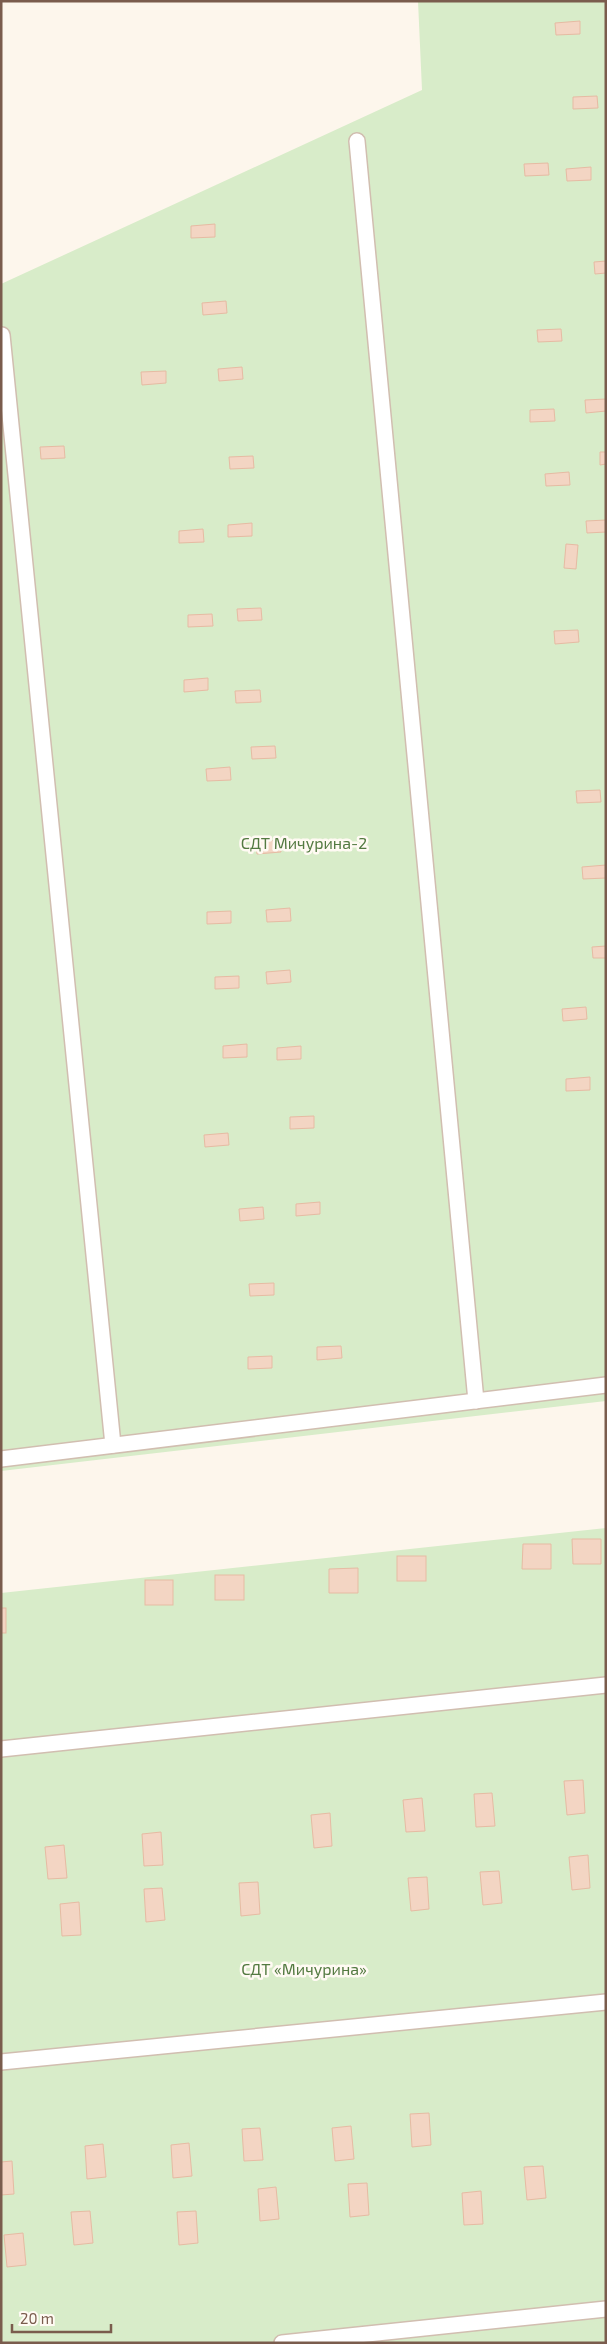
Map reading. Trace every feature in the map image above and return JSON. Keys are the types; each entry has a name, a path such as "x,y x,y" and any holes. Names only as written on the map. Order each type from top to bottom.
{"lane":[{"path":"357,141 476,1401"},
{"path":"2,335 113,1445"},
{"path":"1,1459 606,1385"},
{"path":"1,1749 606,1685"},
{"path":"1,2062 606,2002"},
{"path":"282,2343 606,2309"}],"green space":[{"name":"СДТ Мичурина-2","path":"418,1 606,1 606,1401 1,1471 1,284 422,90"},
{"name":"СДТ «Мичурина»","path":"606,1528 606,2343 1,2343 1,1593"}],"building":[{"path":"580,21 580,34 556,35 555,23"},
{"path":"597,96 598,108 573,109 573,97"},
{"path":"548,163 549,175 525,176 524,164"},
{"path":"591,167 591,180 567,181 566,169"},
{"path":"215,224 215,237 191,238 191,226"},
{"path":"606,261 606,273 595,274 594,262"},
{"path":"226,301 227,313 203,315 202,303"},
{"path":"561,329 562,341 538,342 537,330"},
{"path":"242,367 243,379 219,381 218,369"},
{"path":"166,371 166,383 142,385 141,372"},
{"path":"606,399 606,411 586,413 585,400"},
{"path":"554,409 555,421 530,422 530,410"},
{"path":"64,446 65,458 41,459 40,447"},
{"path":"600,452 606,452 606,464 600,465"},
{"path":"253,456 254,468 230,469 229,457"},
{"path":"569,472 570,485 546,486 545,474"},
{"path":"606,520 606,532 587,533 586,521"},
{"path":"252,523 252,536 228,537 228,525"},
{"path":"203,529 204,542 179,543 179,531"},
{"path":"566,544 578,545 576,569 564,568"},
{"path":"261,608 262,620 238,621 237,609"},
{"path":"212,614 213,626 188,627 188,615"},
{"path":"578,630 579,642 555,644 554,631"},
{"path":"208,678 208,690 184,692 184,680"},
{"path":"260,690 261,702 236,703 235,691"},
{"path":"275,746 276,758 252,759 251,747"},
{"path":"230,767 231,780 207,781 206,769"},
{"path":"600,790 601,802 577,803 576,791"},
{"path":"280,840 281,852 257,854 256,842"},
{"path":"606,865 606,878 583,879 582,867"},
{"path":"290,908 291,921 267,922 266,910"},
{"path":"231,911 231,923 207,924 207,912"},
{"path":"606,946 606,958 593,958 592,947"},
{"path":"290,970 291,982 267,984 266,972"},
{"path":"239,976 239,988 215,989 215,977"},
{"path":"586,1007 587,1019 563,1021 562,1009"},
{"path":"247,1044 247,1057 223,1058 223,1046"},
{"path":"301,1046 301,1059 277,1060 277,1048"},
{"path":"590,1077 590,1090 566,1091 566,1079"},
{"path":"314,1116 314,1128 290,1129 290,1117"},
{"path":"228,1133 229,1145 205,1147 204,1135"},
{"path":"320,1202 320,1214 296,1216 296,1204"},
{"path":"263,1207 264,1219 240,1221 239,1209"},
{"path":"274,1283 274,1295 250,1296 249,1284"},
{"path":"341,1346 342,1358 317,1360 317,1347"},
{"path":"272,1356 272,1368 248,1369 248,1357"},
{"path":"572,1539 601,1539 601,1564 573,1564"},
{"path":"523,1544 551,1544 551,1569 522,1569"},
{"path":"397,1556 426,1556 426,1581 397,1581"},
{"path":"358,1568 358,1593 329,1593 329,1569"},
{"path":"215,1575 244,1575 244,1600 215,1600"},
{"path":"145,1580 173,1580 173,1605 145,1605"},
{"path":"1,1608 6,1608 6,1633 1,1633"},
{"path":"583,1780 585,1813 567,1815 564,1781"},
{"path":"492,1793 495,1826 476,1827 474,1794"},
{"path":"422,1798 425,1831 406,1832 403,1800"},
{"path":"330,1813 332,1846 314,1848 311,1815"},
{"path":"161,1832 163,1865 144,1866 142,1834"},
{"path":"64,1845 67,1878 48,1879 45,1847"},
{"path":"588,1855 590,1888 572,1890 569,1857"},
{"path":"499,1871 502,1903 483,1905 480,1872"},
{"path":"427,1877 429,1909 411,1911 408,1878"},
{"path":"258,1882 260,1914 241,1916 239,1883"},
{"path":"162,1888 165,1920 146,1922 144,1889"},
{"path":"79,1902 81,1935 62,1936 60,1904"},
{"path":"429,2113 431,2145 412,2147 410,2114"},
{"path":"351,2126 354,2159 335,2161 332,2128"},
{"path":"260,2128 263,2160 244,2161 242,2129"},
{"path":"189,2143 192,2176 173,2178 171,2145"},
{"path":"103,2144 106,2177 87,2179 85,2146"},
{"path":"12,2161 14,2194 1,2195 1,2162"},
{"path":"543,2166 546,2198 527,2200 524,2167"},
{"path":"367,2183 369,2215 350,2217 348,2184"},
{"path":"276,2187 279,2219 260,2221 258,2189"},
{"path":"481,2191 483,2224 464,2225 462,2193"},
{"path":"90,2211 93,2243 74,2245 71,2212"},
{"path":"196,2211 198,2243 179,2245 177,2212"},
{"path":"23,2233 26,2265 7,2267 4,2235"}]}
